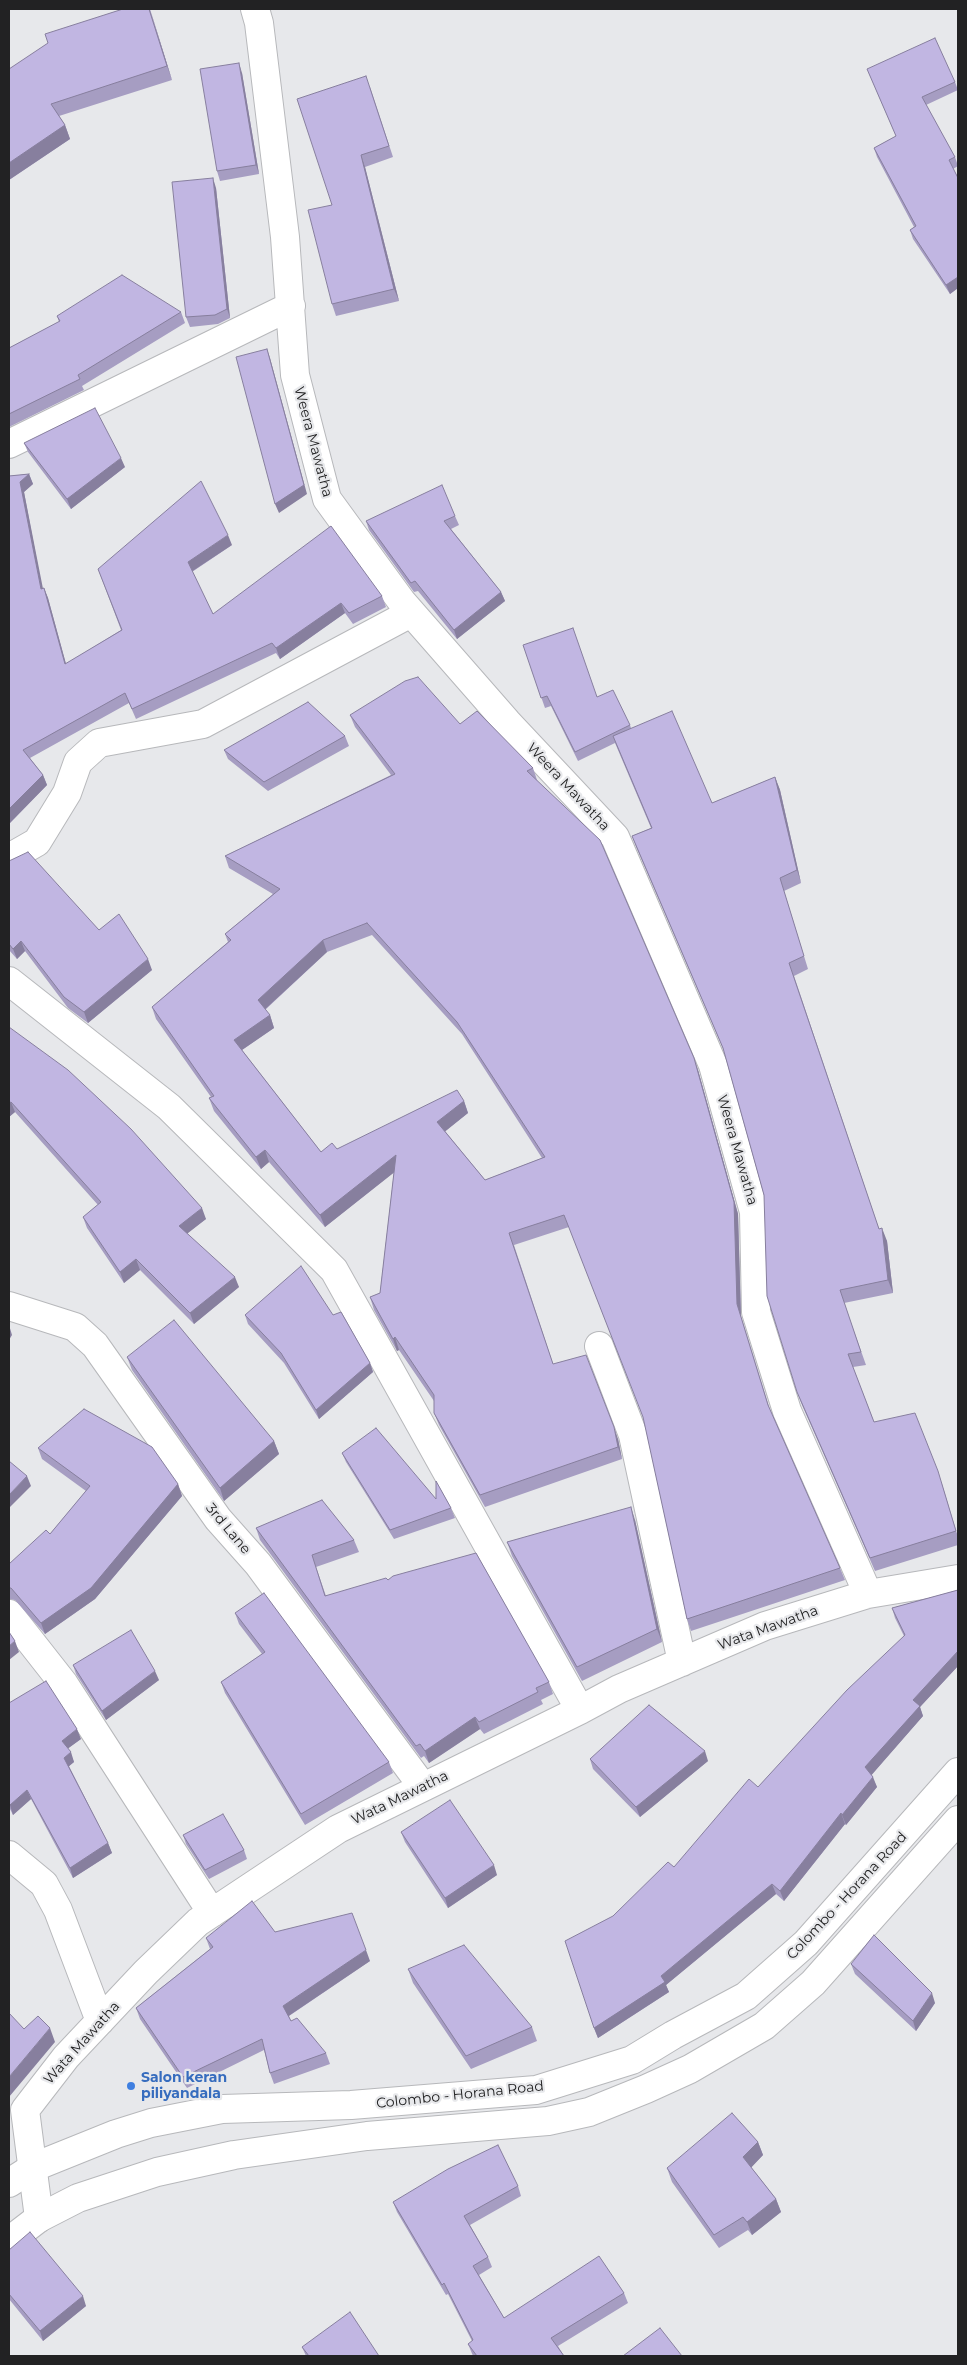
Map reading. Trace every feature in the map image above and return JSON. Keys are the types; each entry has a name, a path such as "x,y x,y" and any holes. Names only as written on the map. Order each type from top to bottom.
{"street":[{"name":"Weera Mawatha","path":"255,9 259,23 284,227 295,376 327,499 411,613 507,722 615,837 713,1066 754,1212 756,1312 787,1411 868,1594"},
{"path":"9,444 290,306"},
{"path":"9,858 37,842 67,793 78,762 99,743 204,724 411,613"},
{"path":"9,981 169,1107 334,1270 580,1710"},
{"name":"3rd Lane","path":"9,1306 75,1327 96,1345 218,1519 258,1564 423,1787"},
{"path":"599,1346 633,1435 682,1662"},
{"name":"Wata Mawatha","path":"39,2218 34,2167 25,2110 66,2057 146,1972 198,1922 338,1829 619,1689 765,1626 868,1594 958,1579"},
{"path":"9,1614 64,1684 212,1913"},
{"name":"Colombo - Horana Road","path":"9,2183 34,2167 142,2126 222,2109 351,2105 536,2090 632,2060 673,2035 746,1996 806,1943 958,1772"},
{"path":"9,2241 39,2218 78,2198 157,2172 234,2155 367,2136 548,2121 589,2112 646,2089 690,2069 764,2026 813,1983 958,1820"},
{"path":"9,1855 44,1884 58,1910 100,2021"}],"building":[{"path":"123,9 149,9 167,66 51,104 65,125 9,163 9,69 48,43 45,34"},
{"path":"935,38 955,82 922,97 955,157 949,160 958,178 958,277 946,285 910,230 916,226 874,148 896,136 867,69"},
{"path":"239,63 256,165 217,171 200,69"},
{"path":"366,76 389,146 361,155 394,289 332,304 308,210 332,205 297,99"},
{"path":"213,178 227,309 215,315 186,317 172,182"},
{"path":"122,275 181,312 78,375 80,379 9,414 9,348 60,321 57,316"},
{"path":"267,349 304,485 275,504 236,357"},
{"path":"95,408 121,458 67,499 24,443"},
{"path":"29,474 20,482 41,589 44,588 65,664 122,630 98,569 201,481 228,535 188,562 213,614 331,526 382,596 349,613 341,603 276,648 272,643 132,709 125,693 23,750 43,775 9,809 9,476"},
{"path":"442,485 455,516 444,521 501,592 454,630 415,581 411,583 366,521"},
{"path":"573,628 597,697 613,690 630,725 575,752 547,696 541,698 523,645"},
{"path":"418,677 460,724 477,711 533,768 527,771 600,840 694,1058 734,1202 737,1304 768,1405 840,1568 687,1619 643,1417 564,1215 509,1233 553,1364 586,1355 614,1427 618,1447 480,1495 434,1413 434,1395 395,1337 393,1339 370,1297 380,1293 396,1155 320,1215 265,1150 256,1157 209,1098 214,1096 152,1007 231,940 225,934 280,889 225,856 395,774 350,715 405,681","holes":["367,923 457,1022 545,1157 485,1180 437,1122 464,1101 457,1090 337,1149 332,1143 321,1152 234,1040 270,1015 258,1000 323,940"]},
{"path":"308,702 345,736 264,782 224,750"},
{"path":"672,711 712,803 775,777 797,870 780,878 804,956 789,963 879,1229 882,1228 888,1280 840,1290 861,1352 848,1354 874,1422 915,1413 938,1471 956,1531 870,1558 797,1392 767,1296 764,1195 723,1048 632,836 652,828 613,736"},
{"path":"28,852 99,930 119,914 148,959 84,1012 64,997 21,941 13,949 9,944 9,861"},
{"path":"9,1027 68,1070 131,1129 202,1208 179,1226 235,1277 190,1313 136,1259 120,1272 83,1217 101,1202 11,1102 9,1103"},
{"path":"301,1266 333,1315 341,1312 370,1363 316,1410 281,1353 245,1315"},
{"path":"174,1320 274,1441 220,1488 127,1357"},
{"path":"84,1409 152,1447 178,1484 91,1588 41,1623 9,1588 9,1564 46,1530 50,1534 90,1486 38,1448"},
{"path":"376,1428 436,1499 436,1481 451,1508 390,1530 342,1453"},
{"path":"9,1461 27,1476 9,1495"},
{"path":"322,1500 354,1540 312,1555 325,1596 386,1578 388,1580 393,1576 476,1553 549,1682 536,1688 538,1692 479,1722 475,1717 425,1751 420,1744 416,1746 256,1528"},
{"path":"631,1507 657,1629 577,1667 507,1542"},
{"path":"958,1590 958,1651 913,1700 920,1706 865,1767 873,1777 842,1815 841,1813 780,1891 772,1884 661,1976 665,1982 594,2028 565,1941 613,1916 668,1862 674,1867 749,1779 758,1787 847,1690 905,1635 892,1608"},
{"path":"264,1593 389,1762 301,1814 221,1682 265,1652 235,1613"},
{"path":"131,1630 155,1671 102,1711 73,1665"},
{"path":"9,1632 15,1641 9,1646"},
{"path":"46,1681 77,1729 62,1741 71,1752 64,1758 108,1843 70,1868 27,1790 10,1805 9,1803 9,1703"},
{"path":"649,1705 705,1751 636,1807 590,1759"},
{"path":"450,1800 494,1865 445,1898 401,1832"},
{"path":"223,1814 244,1850 205,1870 183,1835"},
{"path":"252,1901 275,1932 352,1913 366,1950 283,2006 291,2021 297,2018 326,2053 270,2073 262,2039 183,2077 136,2008 213,1947 206,1938"},
{"path":"874,1935 932,1993 913,2021 851,1964"},
{"path":"464,1945 532,2027 466,2056 408,1969"},
{"path":"9,2013 24,2029 38,2016 50,2028 9,2077"},
{"path":"732,2113 758,2142 743,2157 776,2199 747,2222 743,2217 714,2235 667,2168"},
{"path":"498,2145 518,2186 464,2216 488,2257 473,2266 504,2318 599,2256 624,2293 551,2338 564,2356 477,2356 468,2344 473,2340 444,2283 442,2285 393,2202 448,2169"},
{"path":"30,2232 83,2296 40,2331 9,2294 9,2250"},
{"path":"350,2312 379,2356 309,2356 302,2347"},
{"path":"660,2328 682,2356 623,2356"}],"place":[{"name":"Salon keran piliyandala","path":"131,2086"}]}
